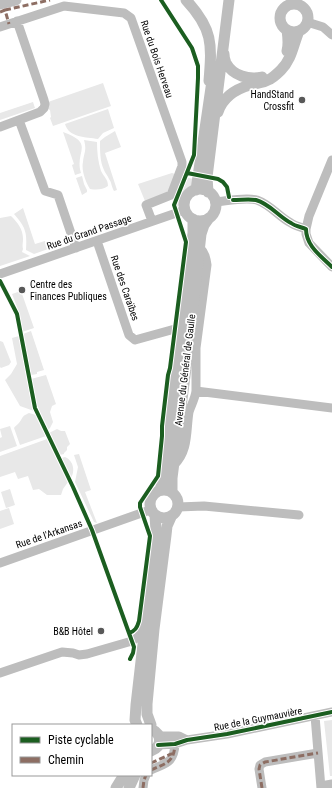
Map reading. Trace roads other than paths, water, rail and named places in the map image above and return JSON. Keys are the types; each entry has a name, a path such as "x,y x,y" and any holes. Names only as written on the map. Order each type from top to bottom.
{"main road":[{"path":"0,4 16,0"},
{"path":"186,0 202,20 208,35 211,55 207,114"},
{"path":"208,192 207,177 223,51 223,0"},
{"path":"196,190 214,70 229,0"},
{"path":"214,124 218,110 227,97 235,91 273,77 282,69 291,57 299,31 307,22 307,17 304,9 297,5 286,4 280,14 281,23 283,27 290,32 299,31"},
{"path":"223,51 226,64 232,70 241,76 250,78 259,77 268,74 273,70 286,54 288,47 287,30"},
{"path":"196,190 208,192 214,198 215,202 214,211 209,218 202,221 189,217 184,205 188,196 196,190"},
{"name":"Avenue du Général de Gaulle","path":"172,492 201,234 204,225 209,218"},
{"name":"Avenue du Général de Gaulle","path":"160,490 163,477 182,327 193,233 193,219"},
{"path":"137,724 135,720 136,705 156,531 149,502 153,494 160,490 172,492 178,503 176,513 171,517 163,519 152,513"},
{"path":"150,724 147,714 147,704 154,629 167,526 171,517"},
{"path":"116,788 123,776"},
{"path":"129,788 135,776"}],"street":[{"name":"Rue du Bois Herveau","path":"0,27 64,6 124,14 131,18 178,150 182,166 170,195 146,205 152,221"},
{"path":"0,126 40,112 44,108 45,104 17,21"},
{"path":"307,22 323,27 332,35"},
{"path":"20,120 45,191 58,195 76,248"},
{"path":"332,160 309,216 306,229 309,243 332,267"},
{"path":"215,202 248,199 257,200 268,206 291,224 306,229"},
{"name":"Rue du Grand Passage","path":"0,274 185,210"},
{"name":"Rue des Caraïbes","path":"96,241 129,335 135,340 182,327"},
{"name":"Avenue du Général de Gaulle","path":"174,465 179,460 186,445 190,410 196,391 196,348 207,265 206,258 200,248"},
{"path":"196,391 332,408"},
{"path":"178,507 204,506 298,515"},
{"name":"Rue de l'Arkansas","path":"0,562 152,513"},
{"path":"0,673 62,652 87,654 134,640 144,628"},
{"path":"134,640 140,646 142,651"},
{"name":"Rue de la Guymauvière","path":"187,740 332,712"},
{"path":"314,716 321,787 332,784"},
{"path":"153,735 179,736 187,740"},
{"path":"153,735 175,744 187,740"},
{"path":"152,770 170,761 174,754 175,744"},
{"path":"262,788 259,769 260,765 265,762 318,753"},
{"path":"143,788 146,776"}],"place":[{"name":"HandStand Crossfit","path":"302,100"},
{"name":"Centre des Finances Publiques","path":"22,290"},
{"name":"B&B Hôtel","path":"101,631"}]}
